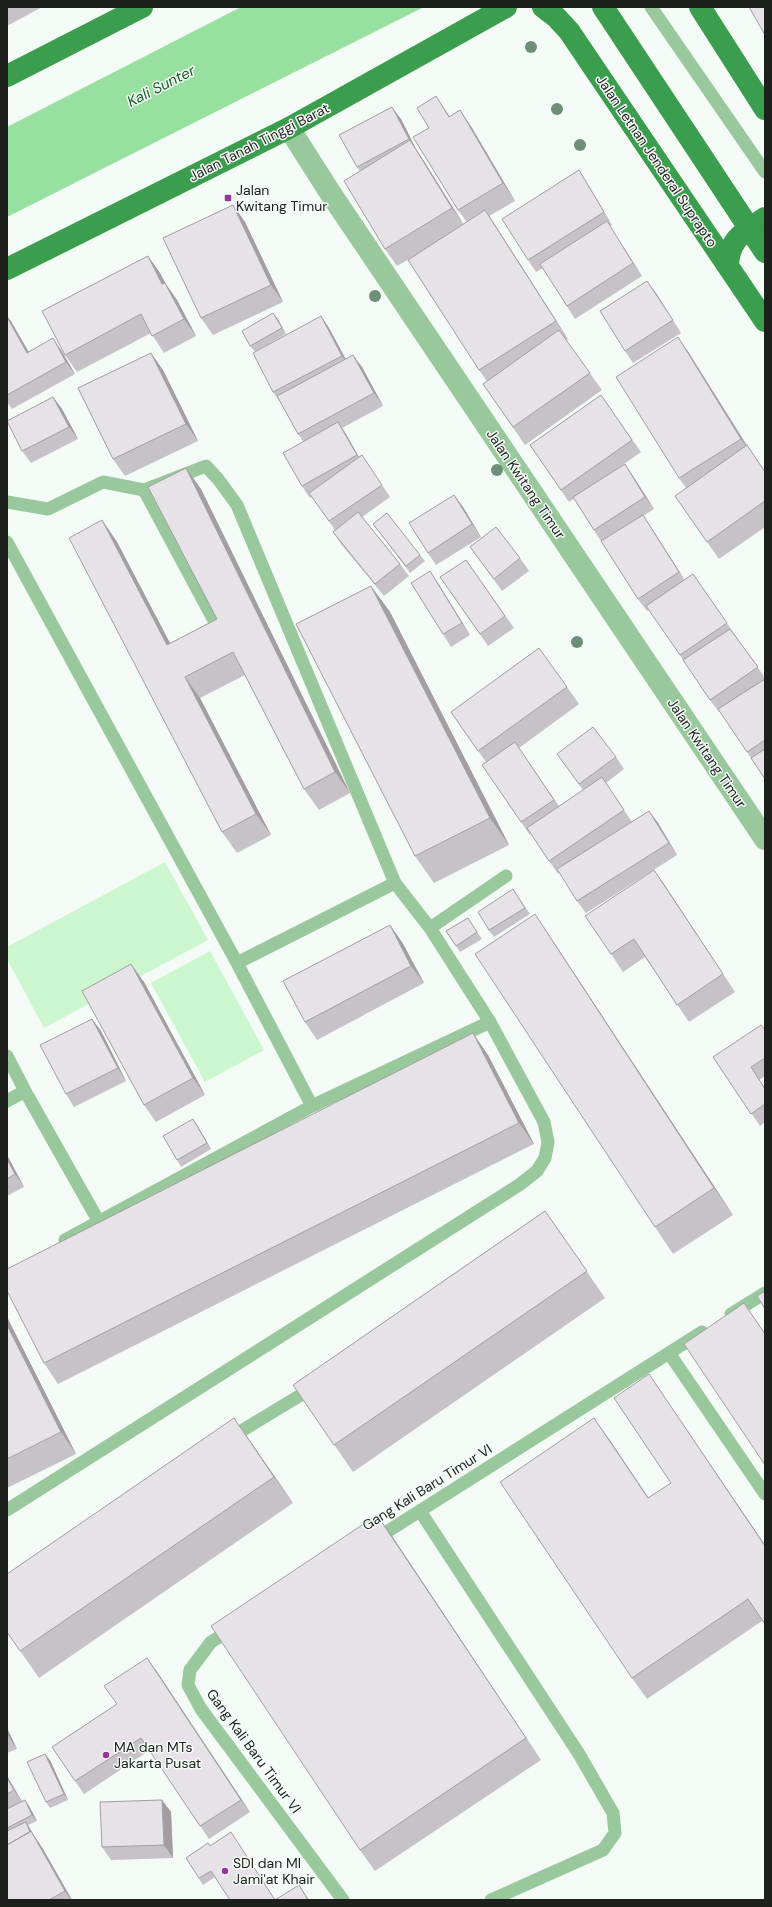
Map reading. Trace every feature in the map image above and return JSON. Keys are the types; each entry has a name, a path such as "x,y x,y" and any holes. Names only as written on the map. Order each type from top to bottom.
{"main road":[{"path":"7,76 142,7"},
{"name":"Jalan Tanah Tinggi Barat","path":"7,269 289,128 506,7"},
{"name":"Jalan Letnan Jenderal Suprapto","path":"543,7 569,30 765,320"},
{"path":"603,7 765,252"},
{"path":"700,7 765,109"},
{"path":"728,266 728,253 741,234 765,218"}],"street":[{"name":"Jalan Kwitang Timur","path":"289,128 329,191 765,839"}],"lane":[{"path":"650,7 765,172"},
{"path":"7,502 48,509 103,482 144,490 206,466 218,479 237,505 395,883 430,928 490,1022 544,1122 548,1142 545,1158 537,1171 513,1189 7,1510"},
{"path":"144,490 218,628"},
{"path":"7,542 237,963 312,1106"},
{"path":"430,928 506,876"},
{"path":"237,963 395,883"},
{"path":"53,1246 312,1106 490,1022"},
{"path":"7,1056 24,1091 99,1222"},
{"path":"7,1101 24,1091"},
{"name":"Gang Kali Baru Timur VI","path":"366,1545 765,1293"},
{"path":"669,1353 765,1494"},
{"path":"219,1445 328,1379"},
{"path":"420,1511 579,1754 613,1813 615,1833 603,1850 491,1900"},
{"name":"Gang Kali Baru Timur VI","path":"244,1621 211,1642 190,1670 188,1685 201,1709 343,1900"}],"shaded area":[{"path":"165,862 208,940 44,1028 7,959 7,947"},
{"path":"210,951 264,1050 205,1082 151,983"}],"water":[{"name":"Kali Sunter","path":"241,7 424,7 7,217 7,127"}],"building":[{"path":"749,7 765,7 765,35"},
{"path":"436,96 449,117 460,110 503,183 458,210 413,137 429,128 417,108"},
{"path":"392,107 409,139 357,167 339,135"},
{"path":"410,140 452,208 385,249 344,181"},
{"path":"579,170 604,212 528,260 502,219"},
{"path":"233,205 271,285 201,318 163,238"},
{"path":"485,210 556,321 479,370 408,260"},
{"path":"607,221 633,263 567,306 540,264"},
{"path":"148,256 162,284 165,283 184,319 152,336 141,314 65,355 42,311"},
{"path":"647,281 673,320 625,351 600,311"},
{"path":"273,313 282,328 250,346 242,331"},
{"path":"321,316 342,356 273,392 253,353"},
{"path":"7,317 27,353 53,338 66,362 7,395"},
{"path":"559,330 590,373 513,427 483,384"},
{"path":"678,337 741,439 679,478 616,377"},
{"path":"151,353 186,424 113,459 78,388"},
{"path":"353,355 374,393 298,434 277,396"},
{"path":"601,395 632,440 561,490 530,445"},
{"path":"53,397 69,427 22,451 7,421"},
{"path":"338,422 357,455 302,486 283,453"},
{"path":"747,445 765,472 765,501 707,542 675,496"},
{"path":"362,455 382,485 329,521 309,493"},
{"path":"625,464 645,497 594,530 573,497"},
{"path":"186,468 335,772 304,789 233,652 185,677 256,814 222,832 69,538 102,520 167,645 217,619 148,487"},
{"path":"454,495 472,524 428,553 409,523"},
{"path":"358,512 400,564 375,584 333,532"},
{"path":"387,513 420,555 406,566 373,524"},
{"path":"643,515 679,572 638,599 601,541"},
{"path":"496,527 520,558 494,579 470,547"},
{"path":"466,560 505,616 480,634 440,577"},
{"path":"430,571 462,623 443,634 411,583"},
{"path":"693,574 727,623 680,655 646,606"},
{"path":"371,586 490,818 415,856 296,624"},
{"path":"730,629 758,667 710,700 683,660"},
{"path":"539,648 567,687 478,751 451,712"},
{"path":"765,679 765,740 747,752 718,709"},
{"path":"593,727 616,757 579,784 557,754"},
{"path":"515,742 554,800 521,822 482,765"},
{"path":"765,749 765,779 751,758"},
{"path":"602,777 624,810 549,861 527,828"},
{"path":"649,811 669,843 577,901 557,869"},
{"path":"654,870 723,974 677,1005 634,939 611,954 585,916"},
{"path":"513,889 525,908 489,930 478,912"},
{"path":"535,914 714,1188 655,1227 475,954"},
{"path":"468,918 477,932 456,946 446,931"},
{"path":"390,925 411,966 305,1022 283,981"},
{"path":"131,964 193,1078 144,1105 82,991"},
{"path":"92,1019 118,1068 66,1094 40,1045"},
{"path":"761,1025 765,1030 765,1058 751,1067 765,1089 765,1104 751,1114 713,1057"},
{"path":"473,1033 519,1123 44,1363 7,1291 7,1269"},
{"path":"193,1119 207,1143 177,1160 163,1136"},
{"path":"7,1159 15,1174 7,1179"},
{"path":"545,1211 587,1271 334,1445 293,1385"},
{"path":"765,1291 765,1309 757,1296"},
{"path":"744,1303 765,1334 765,1465 684,1344"},
{"path":"7,1325 61,1432 7,1459"},
{"path":"649,1374 765,1546 765,1624 748,1599 632,1678 500,1482 594,1418 648,1498 671,1483 614,1398"},
{"path":"234,1418 274,1477 20,1651 7,1632 7,1574"},
{"path":"377,1515 526,1738 360,1850 211,1626"},
{"name":"MA dan MTs Jakarta Pusat","path":"147,1658 241,1800 200,1826 141,1738 75,1781 52,1747 117,1704 104,1686"},
{"path":"45,1754 64,1794 46,1802 27,1762"},
{"path":"7,1778 14,1790 7,1794"},
{"path":"25,1800 32,1815 7,1828 7,1809"},
{"path":"162,1800 164,1845 102,1847 100,1802"},
{"path":"26,1822 30,1832 7,1845 7,1831"},
{"path":"31,1831 65,1891 49,1900 7,1900 7,1845"},
{"name":"SDI dan MI Jami'at Khair","path":"231,1832 275,1900 230,1900 211,1871 199,1878 186,1858 208,1843 210,1846"},
{"path":"299,1885 308,1900 275,1900"}],"place":[{"name":"Jalan Kwitang Timur","path":"228,198"},
{"name":"MA dan MTs Jakarta Pusat","path":"106,1755"},
{"name":"SDI dan MI Jami'at Khair","path":"225,1871"}]}
